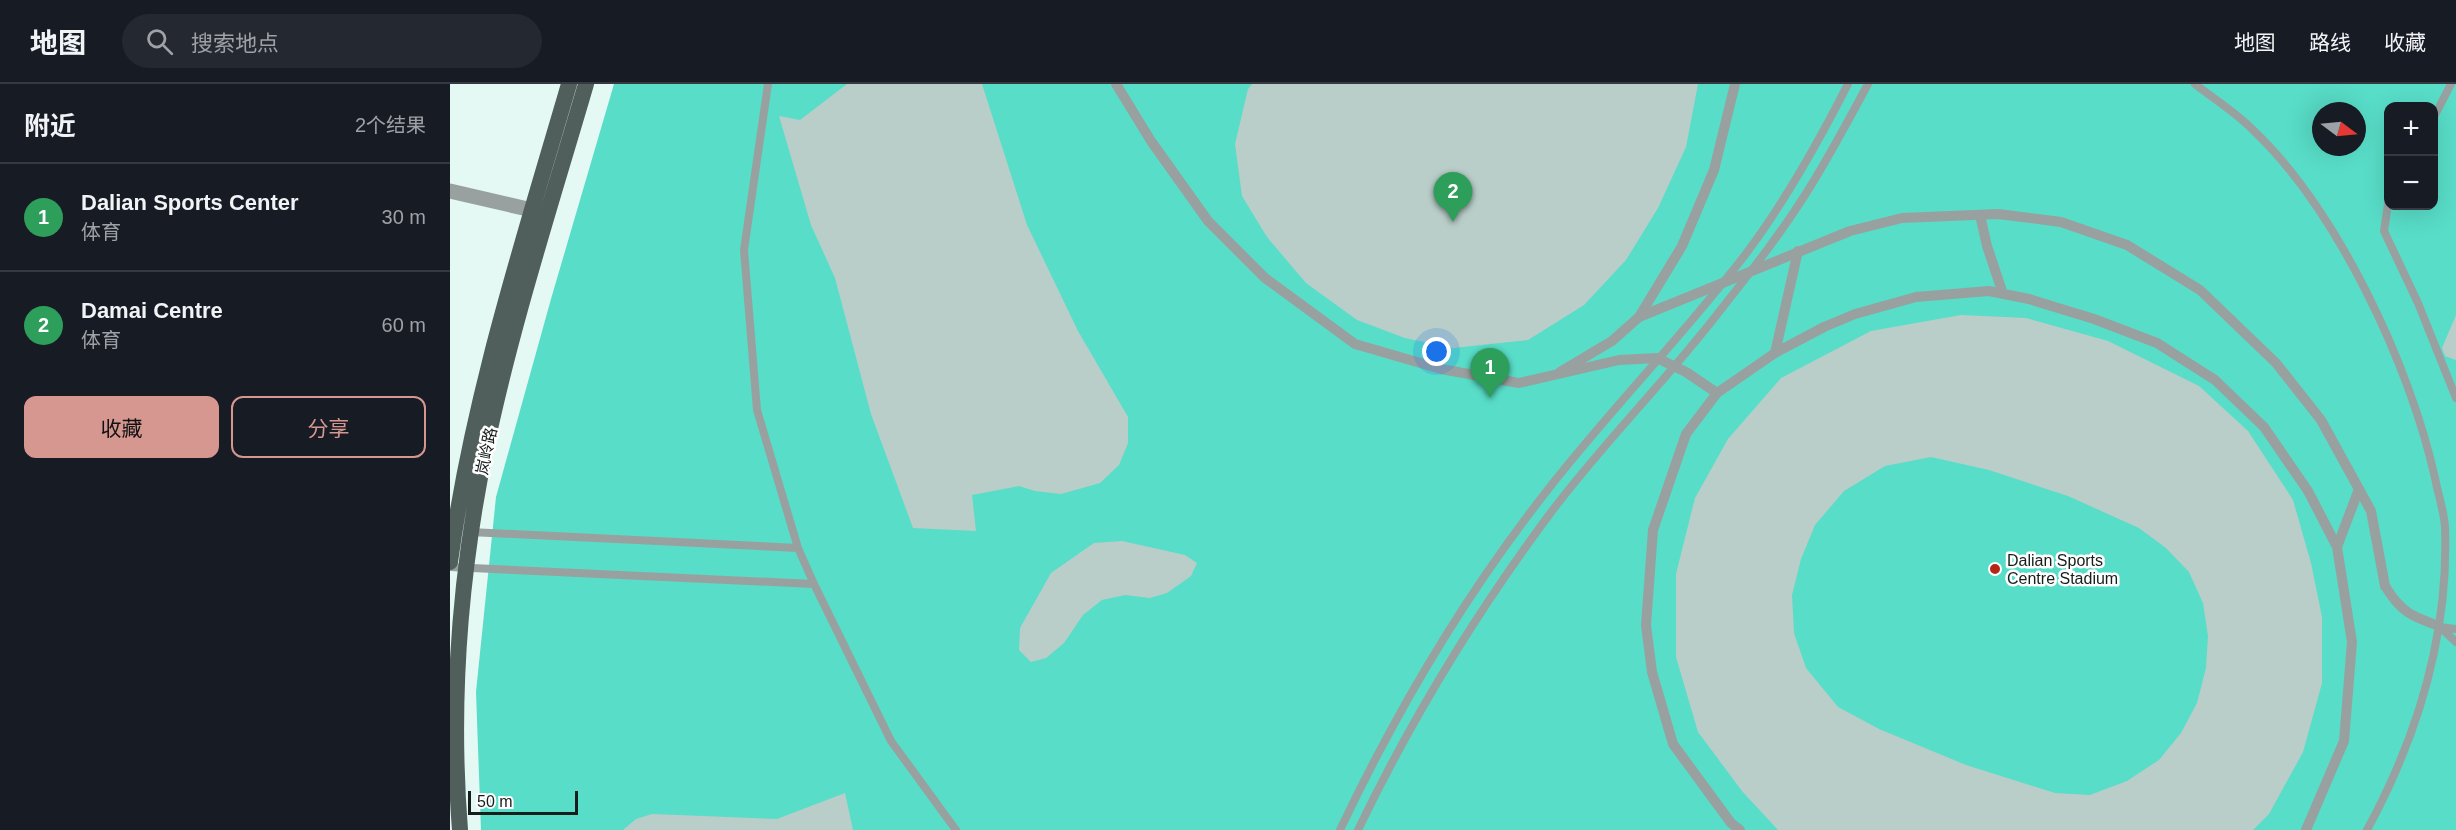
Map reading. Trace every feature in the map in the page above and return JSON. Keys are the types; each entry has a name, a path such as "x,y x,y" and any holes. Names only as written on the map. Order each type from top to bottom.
{"main road":[{"name":"岚岭路","path":"450,562 469,441 568,84"},
{"name":"岚岭路","path":"460,830 457,694 458,568 472,532 486,447 500,389 586,84"}],"street":[{"path":"1116,84 1151,141 1208,221 1265,278 1355,344 1441,369 1519,383 1619,360 1657,358 1686,372 1718,393"},
{"path":"1559,372 1612,341 1639,317 1682,246 1714,170 1735,84"},
{"path":"450,191 532,210"},
{"path":"1980,215 1986,246 2002,294"},
{"path":"1639,317 1850,231 1902,218 2008,215 2072,226 2127,245 2200,290 2276,363 2321,420 2371,511 2385,586 2398,606 2410,615 2439,626"},
{"path":"1775,353 1798,251"},
{"path":"1740,830 1731,823 1673,744 1652,672 1646,625 1653,530 1686,434 1718,393 1775,353 1855,314 1916,297 1989,291 2094,319 2157,343 2215,380 2264,427 2308,491 2337,547 2352,642 2344,741 2306,830"},
{"path":"2337,547 2360,489"}],"lane":[{"path":"768,84 744,250 757,410 798,548 814,584 891,741 956,830"},
{"path":"1340,830 1357,794 1439,648 1489,573 1544,494 1745,255 1793,185 1848,84"},
{"path":"1358,830 1429,698 1500,584 1588,466 1717,315 1765,253 1805,195 1868,84"},
{"path":"2195,84 2252,129 2306,192 2361,282 2398,362 2426,437 2445,525 2439,626 2429,683 2391,785 2367,830"},
{"path":"2438,108 2451,84"},
{"path":"2387,210 2384,231 2418,303 2456,398"},
{"path":"454,532 798,548"},
{"path":"458,568 814,584"},
{"path":"2439,626 2456,629"},
{"path":"2439,626 2456,642"}],"green space":[{"path":"614,84 2456,84 2456,830 481,830 476,692 496,497"}],"building":[{"path":"847,84 982,84 1027,225 1078,331 1128,417 1128,443 1119,465 1100,483 1061,494 1035,491 1019,486 972,495 976,531 913,528 871,414 835,278 811,225 779,116 800,120"},
{"path":"1252,84 1698,84 1686,147 1658,208 1626,260 1584,305 1528,340 1453,348 1405,338 1357,320 1306,283 1267,237 1242,196 1235,144 1248,89"},
{"name":"Dalian Sports Centre Stadium","path":"1961,315 2026,318 2108,341 2199,386 2248,431 2293,500 2311,563 2322,617 2322,683 2303,752 2269,814 2253,830 1778,830 1742,791 1698,732 1676,657 1676,574 1695,498 1728,439 1781,378 1871,331","holes":["1931,457 1989,470 2068,496 2139,528 2166,548 2189,572 2203,603 2208,636 2206,668 2197,703 2181,733 2159,760 2127,781 2090,795 2055,793 1966,765 1879,729 1838,707 1806,668 1794,633 1792,595 1801,559 1815,525 1844,491 1885,466"]},
{"path":"2456,315 2456,360 2445,356 2442,348"},
{"path":"1122,541 1185,555 1197,563 1191,576 1167,593 1150,598 1125,595 1102,600 1083,615 1064,643 1046,658 1031,662 1019,650 1020,628 1051,573 1094,543"},
{"path":"845,793 853,830 623,830 636,819 652,814 777,819"}],"place":[{"name":"Damai Centre","path":"1453,222"},
{"name":"Dalian Sports Center","path":"1490,398"},
{"name":"Dalian Sports Centre Stadium","path":"1995,569"}]}
